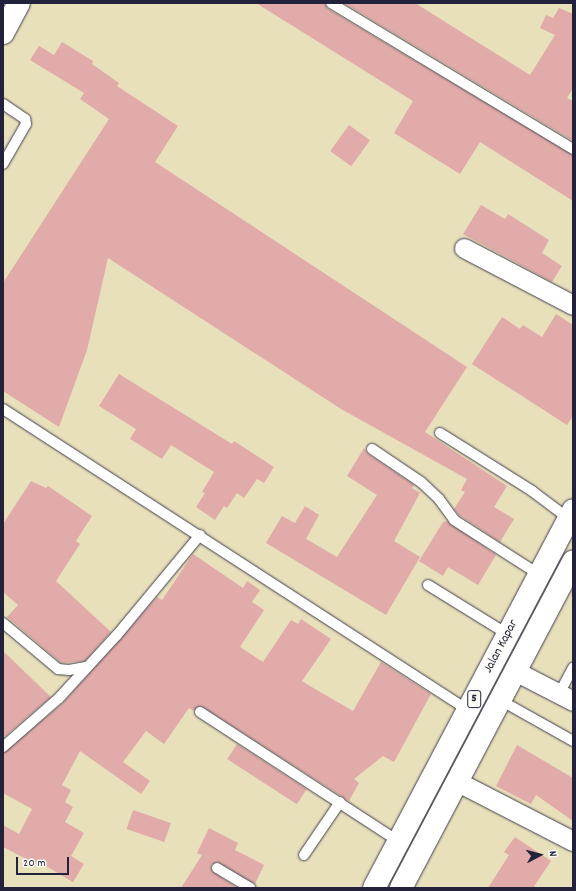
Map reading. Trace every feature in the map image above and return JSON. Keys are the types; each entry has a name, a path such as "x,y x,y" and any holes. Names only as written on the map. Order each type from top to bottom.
{"main road":[{"path":"3,33 19,3"},
{"name":"Jalan Kapar","path":"374,888 509,635 571,514"},
{"name":"Jalan Kapar","path":"401,888 573,562"}],"street":[{"path":"464,248 573,305"},
{"path":"515,671 566,698"},
{"path":"458,782 573,841"}],"lane":[{"path":"331,3 573,149"},
{"path":"3,104 25,119 26,124 3,164"},
{"path":"3,409 200,535 468,710"},
{"path":"440,433 532,492 571,514"},
{"path":"372,449 421,482 439,499 454,520 540,575"},
{"path":"3,747 59,698 116,635 200,535"},
{"path":"428,585 509,635"},
{"path":"3,623 58,669 69,670 86,667"},
{"path":"566,698 573,668"},
{"path":"500,700 573,741"},
{"path":"200,712 398,841"},
{"path":"304,855 340,802"},
{"path":"218,868 250,888"}],"building":[{"path":"256,3 325,3 328,9 573,155 573,201 480,142 460,174 394,133 413,101"},
{"path":"344,3 415,3 530,75 555,35 540,28 546,15 553,18 559,8 573,14 573,88 567,98 573,101 573,141"},
{"path":"62,42 93,61 92,64 119,83 117,86 178,126 155,162 467,367 425,432 507,486 494,507 514,519 500,542 459,515 454,509 465,492 461,490 467,479 341,409 108,258 87,350 59,427 3,391 3,283 109,119 80,99 84,93 30,60 39,46 54,55"},
{"path":"349,125 370,140 351,166 330,151"},
{"path":"481,205 505,219 508,214 549,240 542,253 562,266 552,282 463,234"},
{"path":"556,314 573,325 573,416 567,425 472,364 502,317 520,329 523,325 542,337"},
{"path":"119,374 232,444 234,441 274,467 264,483 257,479 244,498 237,493 227,508 224,506 215,520 196,507 205,493 202,492 214,472 171,445 162,459 130,439 136,429 99,406"},
{"path":"364,448 368,454 414,485 412,488 420,493 394,541 420,557 386,615 266,543 282,516 295,523 305,506 319,515 306,539 337,557 377,495 347,476"},
{"path":"31,481 46,488 48,486 92,516 76,541 80,544 56,581 111,632 85,661 61,663 7,617 18,605 3,592 3,524"},
{"path":"447,521 496,555 478,585 448,567 443,576 419,561 443,522"},
{"path":"193,554 243,588 247,581 260,590 252,602 264,610 240,647 263,662 291,620 298,624 301,619 331,639 302,681 353,711 381,662 431,694 394,762 383,756 354,779 359,783 349,801 201,706 194,711 189,708 164,744 146,731 123,762 150,781 141,794 80,751 62,785 71,790 65,802 73,807 65,822 84,833 71,856 84,864 73,882 39,862 38,865 3,847 3,825 19,834 32,809 3,793 3,753 63,703 157,597 162,600"},
{"path":"3,651 51,697 3,738"},
{"path":"237,744 307,789 297,804 227,759"},
{"path":"517,745 573,778 573,821 536,795 531,804 496,786"},
{"path":"133,810 171,823 164,842 126,829"},
{"path":"209,828 238,843 235,850 264,865 255,884 217,862 211,865 212,871 237,888 181,888 202,855 197,853"},
{"path":"515,837 551,861 533,888 488,888 509,855 504,852"}]}
